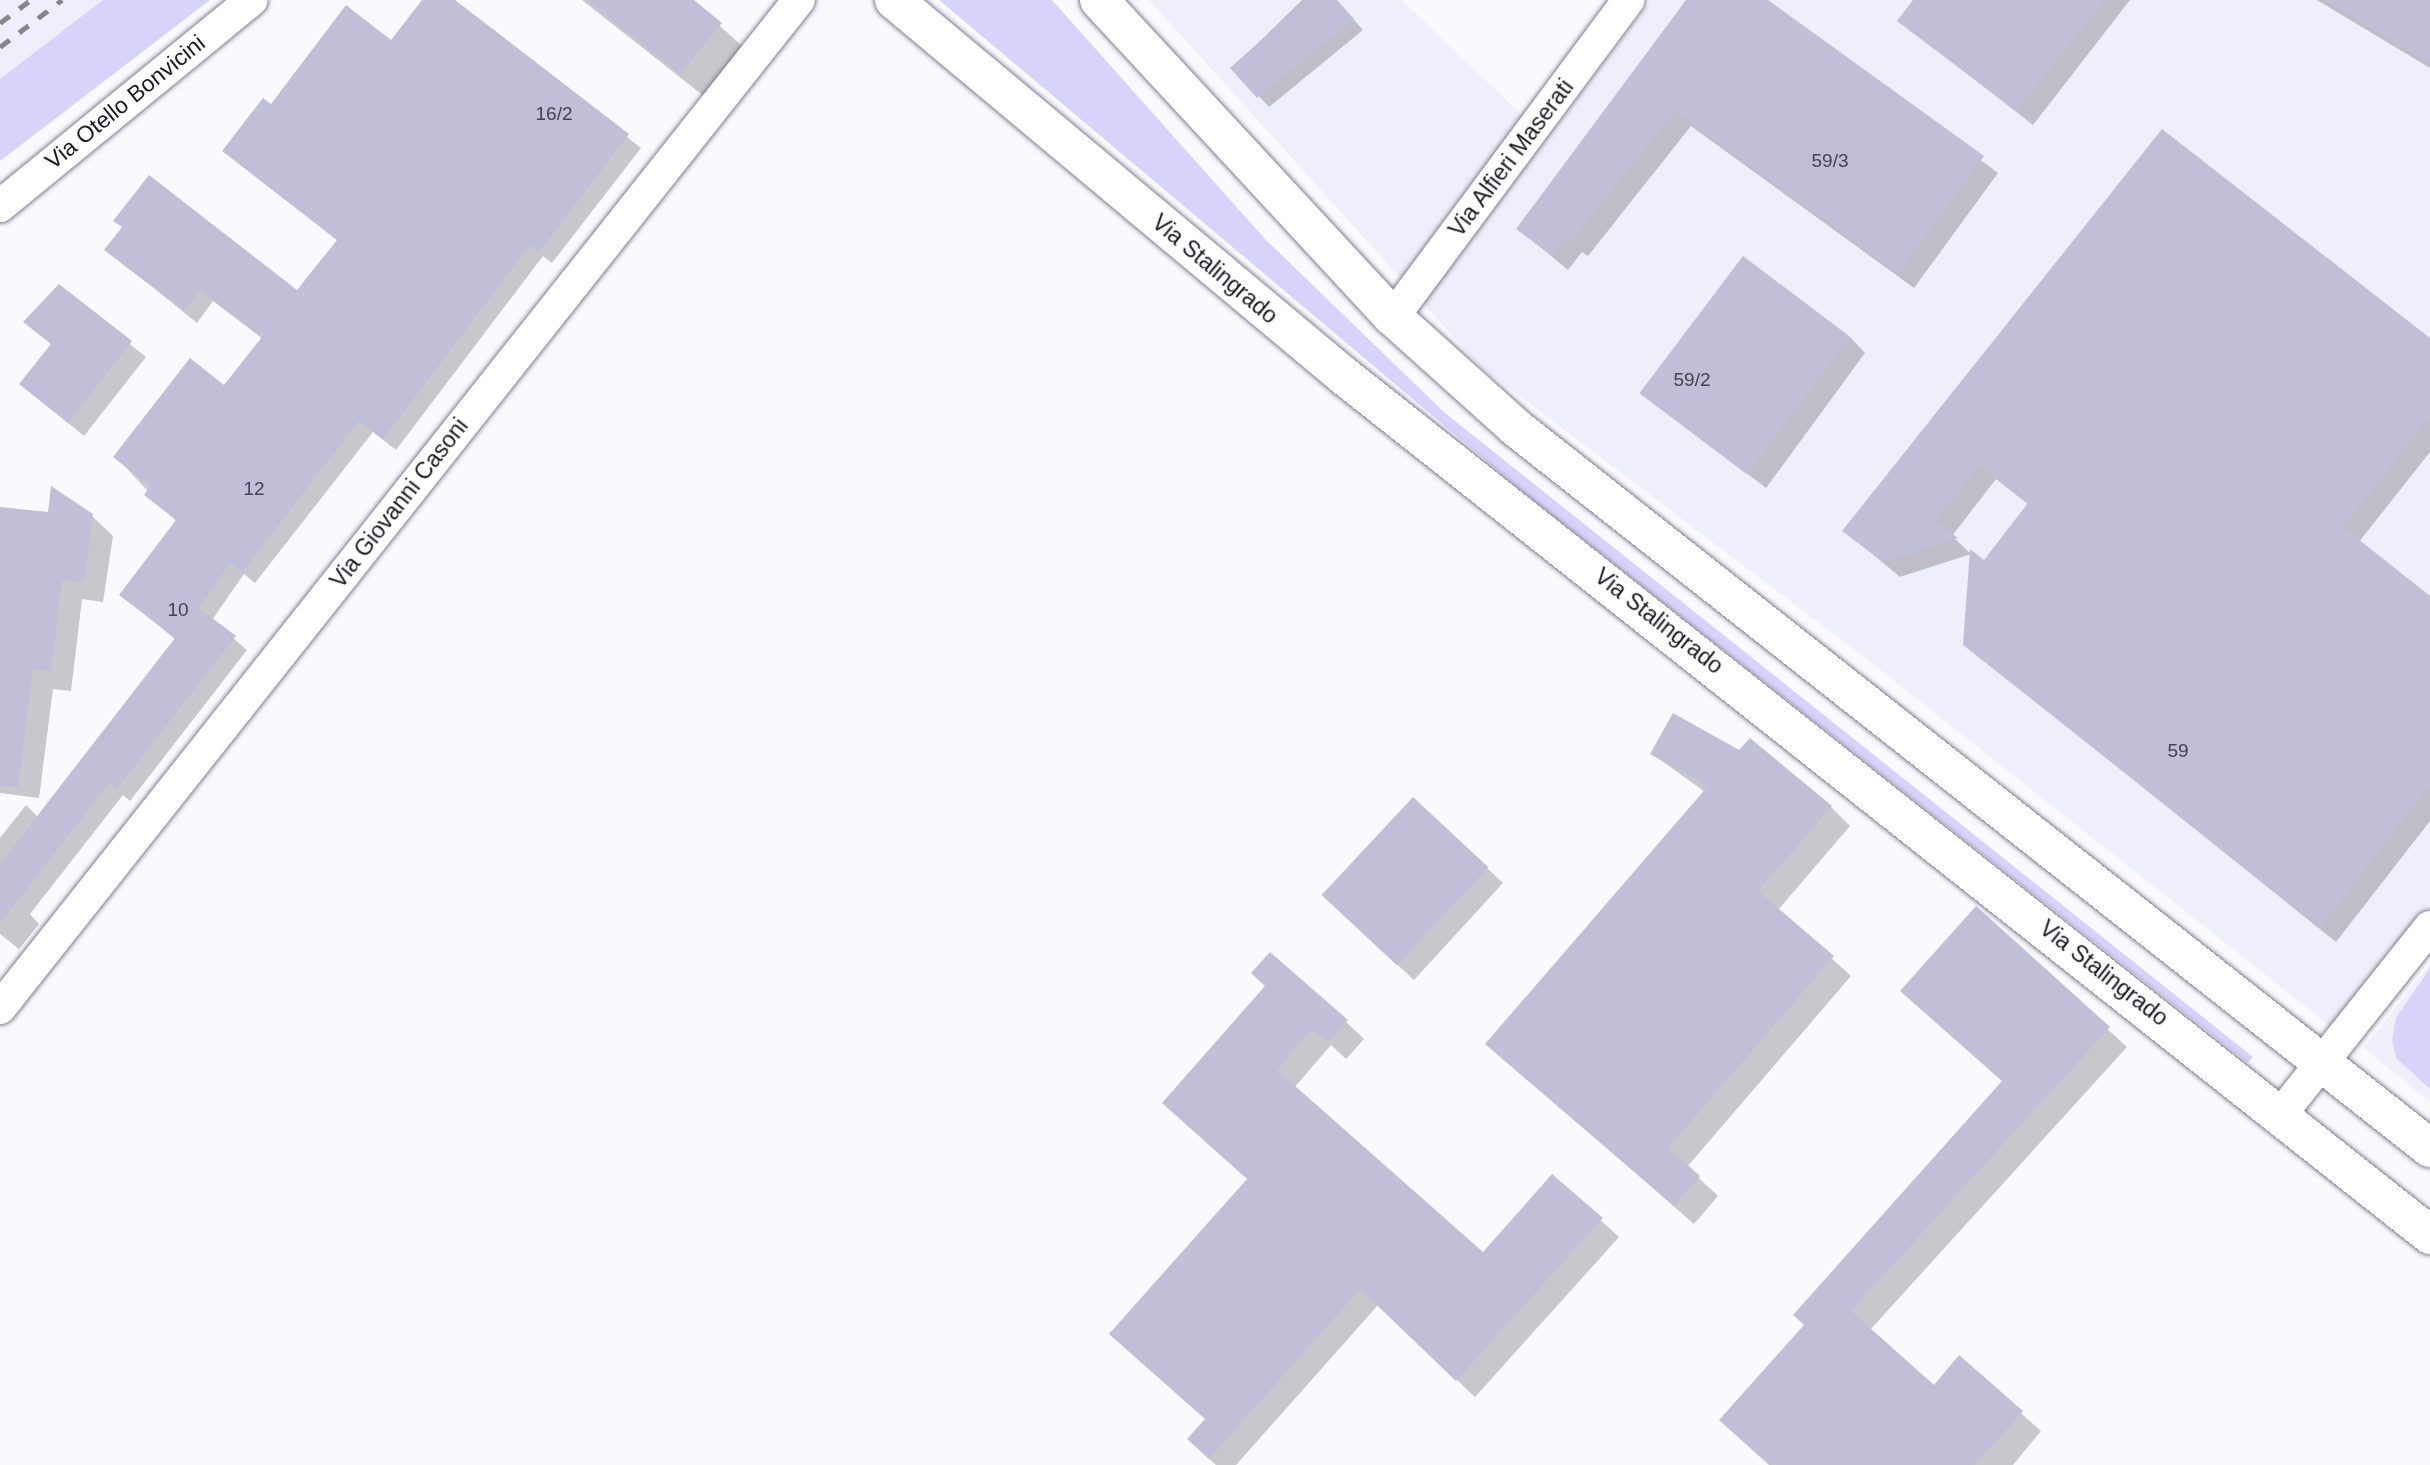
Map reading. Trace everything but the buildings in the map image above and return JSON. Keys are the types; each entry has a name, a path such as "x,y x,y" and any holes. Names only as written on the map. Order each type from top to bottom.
{"main road":[{"name":"Via Stalingrado","path":"894,0 1343,376 2281,1114 2430,1235"},
{"path":"1099,0 1393,317 1515,427 2430,1148"}],"street":[{"name":"Via Otello Bonvicini","path":"0,206 253,0"},
{"name":"Via Giovanni Casoni","path":"0,1008 799,0"},
{"name":"Via Alfieri Maserati","path":"1393,317 1628,0"},
{"path":"2281,1114 2430,927"},
{"path":"2392,1204 2430,1252"}],"shaded area":[{"path":"0,0 210,0 0,161"},
{"path":"103,0 210,0 0,161 0,79"},
{"path":"939,0 1052,0 1265,239 1445,413 2253,1057 2248,1063 1527,495"},
{"path":"1149,0 1402,0 1529,122 1557,125 1651,0 2430,0 2430,927 2344,1037 1859,653 1481,367"},
{"path":"2430,964 2430,1102 2364,1048"},
{"path":"2430,968 2430,1089 2396,1058 2392,1040 2396,1018"}],"railway":[{"path":"0,23 30,0"},
{"path":"0,47 62,0"}]}
